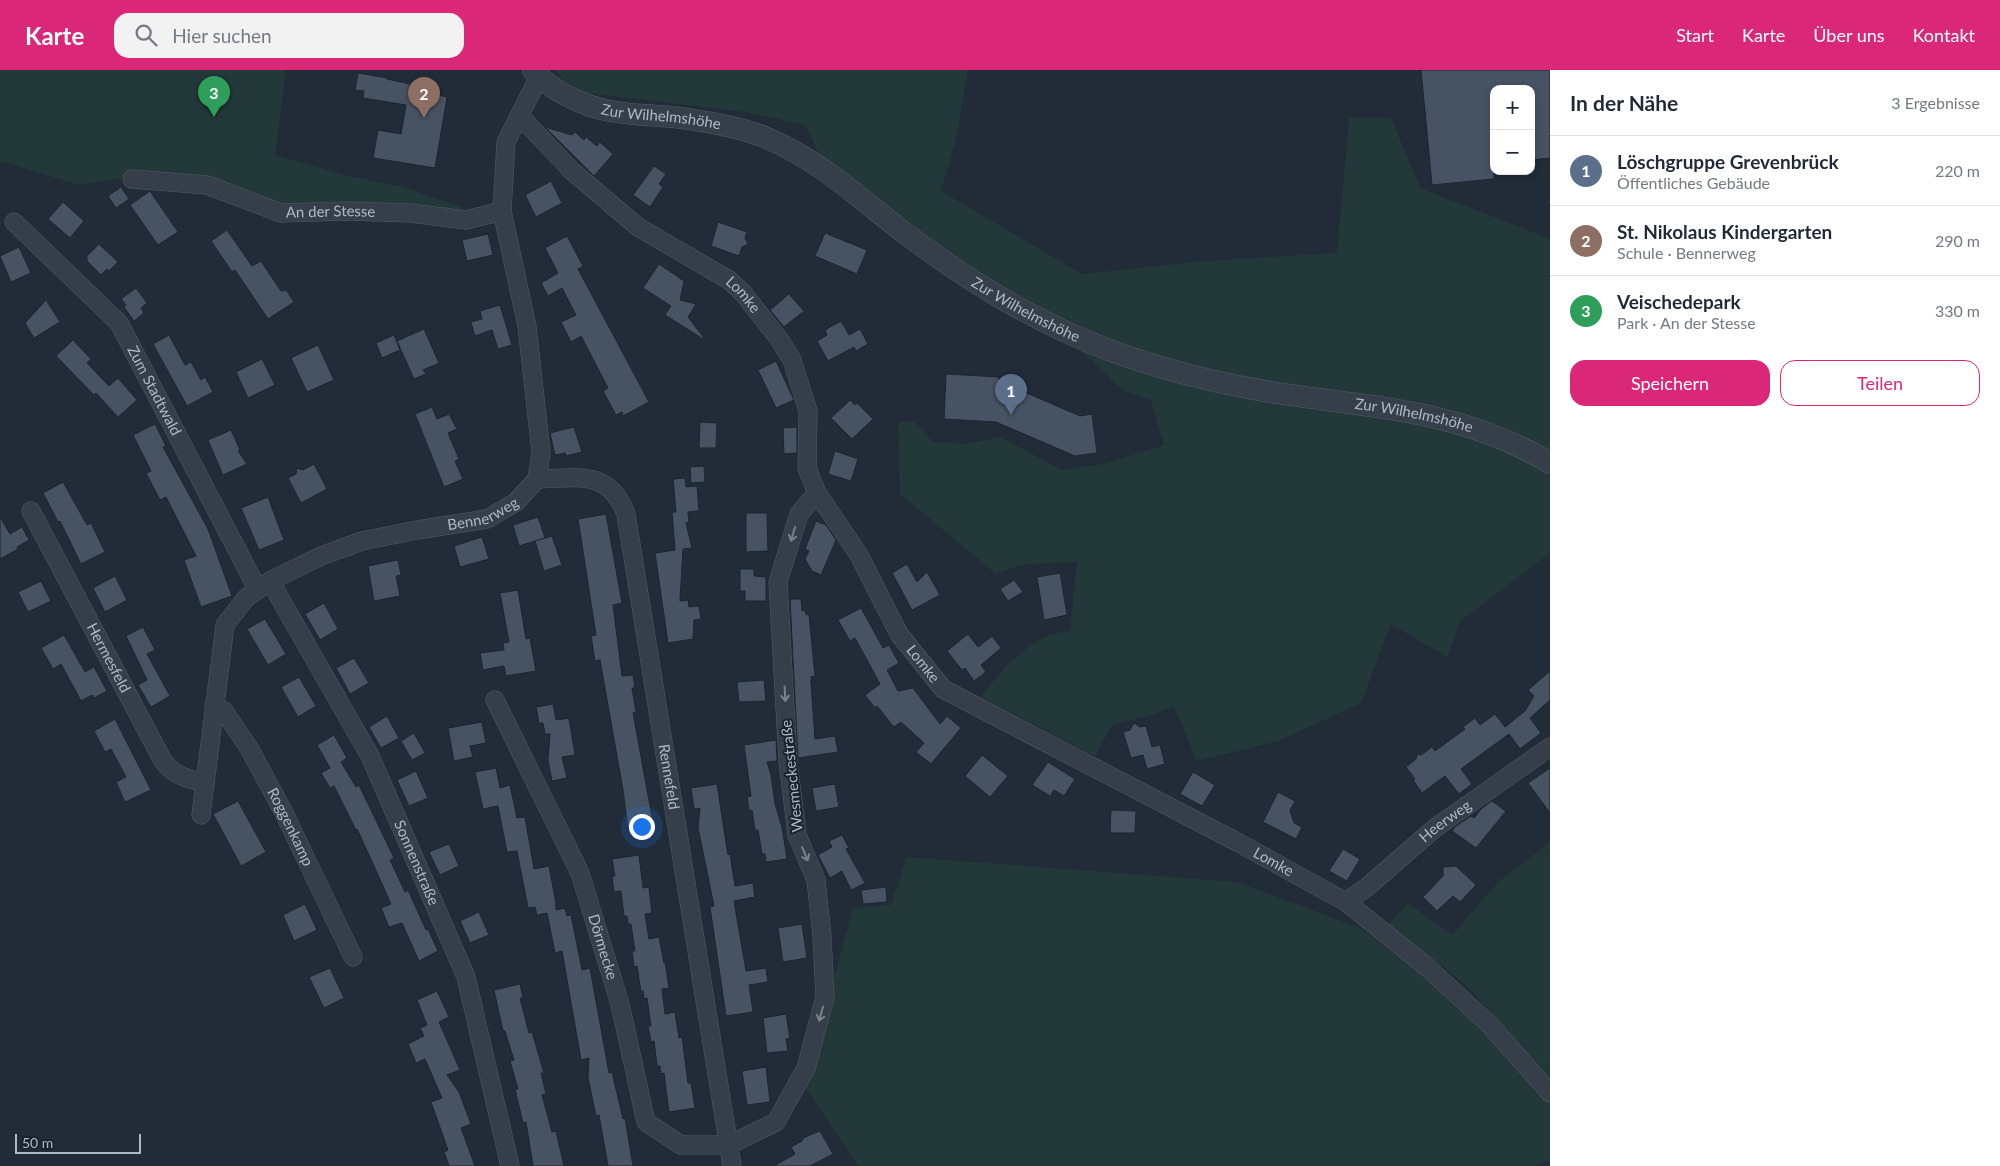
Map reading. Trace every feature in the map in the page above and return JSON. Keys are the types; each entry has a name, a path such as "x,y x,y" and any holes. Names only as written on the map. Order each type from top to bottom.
{"street":[{"path":"536,73 520,116 506,142 502,211 527,326 541,452 537,479"},
{"name":"Zur Wilhelmshöhe","path":"536,73 564,94 592,106 611,111 723,125 769,138 818,165 931,253 982,288 1021,310 1109,350 1176,371 1223,383 1276,393 1375,405 1442,418 1520,446 1550,463"},
{"name":"Lomke","path":"520,116 572,171 638,228 729,280 743,293 779,339 792,360 808,411 807,468 817,493 859,555 899,634 943,689 1239,843 1346,902 1427,968 1488,1023 1550,1093"},
{"name":"An der Stesse","path":"132,179 207,185 281,213 401,212 466,220 502,211"},
{"name":"Zum Stadtwald","path":"14,222 119,323 264,584"},
{"name":"Rennefeld","path":"537,479 590,478 614,492 621,501 626,514 729,1145"},
{"name":"Bennerweg","path":"201,815 225,625 246,598 264,584 321,556 362,541 487,519 516,502 537,479"},
{"name":"Wesmeckestraße","path":"729,1145 776,1122 806,1068 825,997 816,880 797,835 788,761 778,582 799,514 817,493"},
{"name":"Hermesfeld","path":"30,511 163,761 170,770 180,777 205,783"},
{"name":"Sonnenstraße","path":"264,584 370,756 466,977 510,1166"},
{"name":"Dörmecke","path":"495,700 580,873 620,1004 646,1122 681,1145 729,1145"},
{"name":"Roggenkamp","path":"214,706 224,711 249,748 283,811 353,957"},
{"name":"Heerweg","path":"1346,902 1435,828 1550,747"},
{"path":"729,1145 732,1166"}],"green space":[{"path":"0,70 286,70 275,155 348,176 403,187 461,207 468,215 282,208 138,176 79,185 0,162"},
{"path":"553,70 968,70 956,139 941,191 1082,274 1205,261 1337,253 1349,118 1391,118 1420,188 1550,239 1550,456 1128,349 1021,301 918,233 819,155 806,125 745,112 587,93 565,81"},
{"path":"1078,348 1486,439 1535,465 1550,476 1550,553 1460,621 1447,657 1391,624 1361,703 1278,741 1197,761 1174,706 1155,714 1112,725 1095,756 981,697 1002,671 1027,648 1047,636 1070,631 1077,562 1023,564 996,574 900,494 898,422 914,422 933,442 967,444 1000,437 1062,470 1104,464 1164,445 1151,400 1124,391"},
{"path":"1550,842 1550,1161 1543,1161 1535,1166 858,1166 805,1087 853,908 891,905 907,857 1237,882 1360,928 1419,971 1544,1076 1499,1020 1469,989 1439,964 1385,928 1408,903 1452,935 1498,882"}],"building":[{"path":"1421,70 1550,70 1550,158 1535,160 1535,85 1490,85 1490,175 1494,175 1494,179 1432,185"},
{"path":"358,73 410,84 409,89 447,97 435,168 373,158 378,130 401,134 406,105 363,98 364,91 355,90"},
{"path":"545,127 572,135 575,132 584,140 586,137 597,146 600,142 613,154 594,176"},
{"path":"654,166 666,174 659,184 663,187 650,207 633,195"},
{"path":"551,181 562,203 536,217 525,195"},
{"path":"121,187 129,199 116,208 108,196"},
{"path":"150,191 178,232 158,245 130,205"},
{"path":"63,202 84,221 70,238 48,219"},
{"path":"718,222 747,232 745,238 748,244 742,247 739,256 711,246"},
{"path":"227,230 252,266 261,261 281,291 286,290 294,302 268,319 235,270 232,272 211,241"},
{"path":"825,233 867,250 857,274 815,256"},
{"path":"488,234 493,255 467,261 462,240"},
{"path":"567,236 583,266 578,269 649,402 623,416 622,412 616,415 603,391 608,388 581,336 571,342 561,322 576,315 562,288 548,296 541,283 558,273 545,248"},
{"path":"99,244 118,262 109,271 107,269 101,275 87,261 87,256"},
{"path":"19,247 31,273 11,282 0,256"},
{"path":"659,264 684,281 680,300 696,304 688,317 703,339 665,315 671,306 643,288"},
{"path":"136,288 147,303 141,308 144,313 134,321 121,299"},
{"path":"789,294 804,311 784,327 770,310"},
{"path":"46,300 60,322 34,338 25,323"},
{"path":"500,305 512,345 498,349 492,330 475,336 471,322 482,319 480,311"},
{"path":"841,321 849,335 860,329 868,344 856,351 854,347 828,361 817,341 827,335 825,330"},
{"path":"424,329 439,363 423,370 426,374 414,379 397,341"},
{"path":"169,335 185,365 191,362 201,380 205,377 213,392 187,406 153,344"},
{"path":"394,335 400,350 382,358 376,343"},
{"path":"73,340 91,359 87,363 109,386 118,378 137,400 118,417 96,393 94,395 56,356"},
{"path":"318,345 334,380 307,392 291,358"},
{"path":"262,359 275,385 248,398 236,372"},
{"path":"776,361 794,400 776,408 758,370"},
{"path":"946,374 999,377 999,381 1080,416 1092,414 1097,453 1075,456 996,422 944,419"},
{"path":"850,400 855,405 857,403 873,419 852,439 831,418"},
{"path":"432,407 437,419 449,414 457,429 448,433 459,459 455,461 463,479 444,487 415,414"},
{"path":"700,422 717,423 716,448 699,448"},
{"path":"155,424 166,446 163,447 208,529 232,596 201,607 184,560 196,556 166,497 160,500 146,473 151,471 133,435"},
{"path":"574,427 582,452 566,456 565,453 555,455 550,433"},
{"path":"797,427 797,453 784,454 783,428"},
{"path":"231,430 240,450 238,451 247,464 223,475 208,440"},
{"path":"835,451 858,459 851,481 828,474"},
{"path":"314,464 327,489 301,503 288,478 296,474 297,468 303,470"},
{"path":"704,466 705,482 691,483 690,467"},
{"path":"685,478 686,487 697,486 699,511 688,512 689,522 686,523 692,548 683,549 680,601 688,600 689,607 699,606 701,619 694,620 693,639 668,643 655,553 675,550 672,512 676,512 673,479"},
{"path":"63,482 87,525 91,523 105,552 81,564 60,521 58,522 43,493"},
{"path":"268,497 284,540 259,550 241,508"},
{"path":"746,513 767,513 768,551 746,552"},
{"path":"606,514 622,603 613,605 622,676 633,675 635,688 632,688 636,712 633,713 652,817 652,826 628,829 600,660 595,661 591,636 596,635 578,519"},
{"path":"0,517 10,534 22,527 29,540 0,559"},
{"path":"538,517 545,538 519,546 513,525"},
{"path":"816,521 826,525 836,540 821,575 812,571 805,559 809,551 805,549"},
{"path":"552,536 562,565 544,571 535,541"},
{"path":"482,537 489,559 460,567 454,546"},
{"path":"398,560 401,575 396,576 400,596 374,601 368,566"},
{"path":"907,564 917,582 927,572 940,595 912,610 892,573"},
{"path":"740,569 754,569 754,576 766,577 766,601 745,601 745,591 740,591"},
{"path":"1060,573 1067,615 1044,620 1037,577"},
{"path":"115,576 127,600 105,612 93,588"},
{"path":"1014,580 1023,592 1008,601 1000,589"},
{"path":"41,581 51,601 28,612 18,592"},
{"path":"518,590 526,639 530,638 536,671 506,676 504,666 483,670 480,653 504,650 503,643 509,642 500,593"},
{"path":"790,599 801,599 802,611 805,610 806,615 809,614 815,676 811,677 811,683 815,739 835,736 838,752 798,758"},
{"path":"324,603 338,629 320,640 305,614"},
{"path":"861,608 883,648 889,645 899,663 887,670 898,691 913,688 940,724 947,716 961,728 931,764 916,752 924,743 901,722 894,727 877,706 875,708 865,695 880,684 855,638 850,641 838,620"},
{"path":"265,619 286,654 268,665 247,629"},
{"path":"143,627 155,650 147,654 170,696 151,707 138,685 147,680 126,636"},
{"path":"968,634 978,647 992,636 1001,648 981,665 986,672 974,681 965,668 962,670 947,651"},
{"path":"64,635 85,672 94,667 107,691 94,698 92,695 81,701 61,664 53,669 41,648"},
{"path":"354,658 369,683 350,694 336,668"},
{"path":"1550,671 1550,700 1530,718 1541,733 1520,749 1509,734 1461,769 1472,784 1459,794 1445,776 1422,793 1406,767 1416,759 1417,754 1421,755 1432,747 1435,751 1465,729 1463,727 1475,718 1480,725 1495,714 1505,727 1525,711 1534,696 1528,690"},
{"path":"299,677 316,706 298,717 281,687"},
{"path":"764,680 766,701 739,702 737,682"},
{"path":"553,704 556,720 569,718 575,755 562,757 567,778 552,781 548,760 550,734 545,734 543,723 539,723 536,707"},
{"path":"387,716 399,738 381,748 369,727"},
{"path":"115,719 151,790 125,802 116,782 126,777 111,749 105,752 94,731"},
{"path":"482,722 486,743 470,746 473,757 454,761 448,728"},
{"path":"1134,723 1140,727 1146,726 1152,747 1160,745 1165,764 1147,769 1143,755 1131,758 1123,732 1130,730"},
{"path":"414,733 425,753 412,760 401,741"},
{"path":"334,735 347,758 341,762 356,787 359,785 394,858 390,860 405,892 408,890 426,930 428,929 438,951 419,961 402,923 389,927 381,908 391,904 357,829 334,786 330,788 321,773 330,768 317,745"},
{"path":"776,740 777,761 767,762 775,804 782,827 787,859 766,862 765,854 762,854 758,830 755,830 752,810 749,811 747,797 751,796 744,745"},
{"path":"982,755 1008,776 990,797 965,776"},
{"path":"1048,762 1075,779 1064,796 1054,790 1050,796 1032,785"},
{"path":"496,768 500,788 510,785 517,818 525,817 534,869 549,866 556,910 565,908 567,916 571,915 582,970 590,968 609,1073 612,1072 623,1119 625,1118 633,1166 608,1166 599,1115 596,1116 588,1078 589,1058 581,1060 562,951 555,953 547,913 537,915 535,907 528,908 517,851 507,852 498,806 483,809 475,772"},
{"path":"1550,768 1550,813 1528,783"},
{"path":"416,771 428,798 409,806 397,780"},
{"path":"1193,772 1215,785 1202,806 1180,794"},
{"path":"717,784 728,855 730,854 735,886 753,883 755,897 734,901 746,971 766,968 768,982 749,985 753,1012 726,1016 710,907 714,906 698,828 700,808 694,809 691,788"},
{"path":"835,784 839,807 816,811 812,788"},
{"path":"1278,792 1295,801 1290,810 1294,823 1302,827 1296,839 1263,822"},
{"path":"238,801 266,852 241,866 213,814"},
{"path":"1492,801 1506,811 1476,848 1452,831 1471,816 1474,818 1482,808"},
{"path":"1111,810 1136,811 1135,833 1110,833"},
{"path":"842,835 849,848 846,849 865,883 851,890 842,871 830,878 818,855 832,847 829,841"},
{"path":"449,844 459,866 440,875 429,852"},
{"path":"1343,849 1360,859 1347,881 1329,871"},
{"path":"639,855 643,888 649,887 652,913 645,914 649,939 659,937 665,962 669,988 662,989 665,1014 675,1012 679,1038 682,1037 688,1083 691,1083 695,1108 669,1112 664,1073 661,1074 660,1066 657,1066 654,1041 651,1042 648,1026 651,1026 647,998 644,999 643,991 641,992 637,966 634,967 632,951 635,951 631,924 628,924 627,916 624,916 621,891 614,892 612,876 615,876 612,859"},
{"path":"1456,866 1476,885 1460,902 1453,896 1437,911 1423,897 1443,876 1443,867"},
{"path":"886,887 887,902 863,904 861,890"},
{"path":"305,904 317,930 294,941 283,915"},
{"path":"479,912 489,935 470,943 460,921"},
{"path":"802,924 807,958 783,962 778,928"},
{"path":"330,968 344,998 324,1008 309,977"},
{"path":"520,984 523,998 520,998 529,1033 532,1032 544,1073 541,1073 546,1094 542,1095 552,1132 556,1131 564,1166 533,1166 526,1122 523,1123 515,1089 518,1089 510,1061 514,1060 505,1031 503,1031 494,990"},
{"path":"437,991 449,1017 439,1022 460,1070 447,1075 459,1092 471,1124 461,1128 475,1166 449,1166 444,1152 448,1150 431,1102 442,1098 425,1059 416,1063 408,1044 424,1036 420,1028 427,1025 417,1000"},
{"path":"786,1014 790,1038 786,1039 788,1051 767,1053 763,1018"},
{"path":"766,1067 770,1102 747,1105 742,1071"},
{"path":"820,1131 833,1154 810,1166 774,1166 795,1154 791,1147 802,1141 803,1138"}],"place":[{"name":"Veischedepark","path":"214,117"},
{"name":"St. Nikolaus Kindergarten","path":"424,118"},
{"name":"Löschgruppe Grevenbrück","path":"1011,415"}]}
